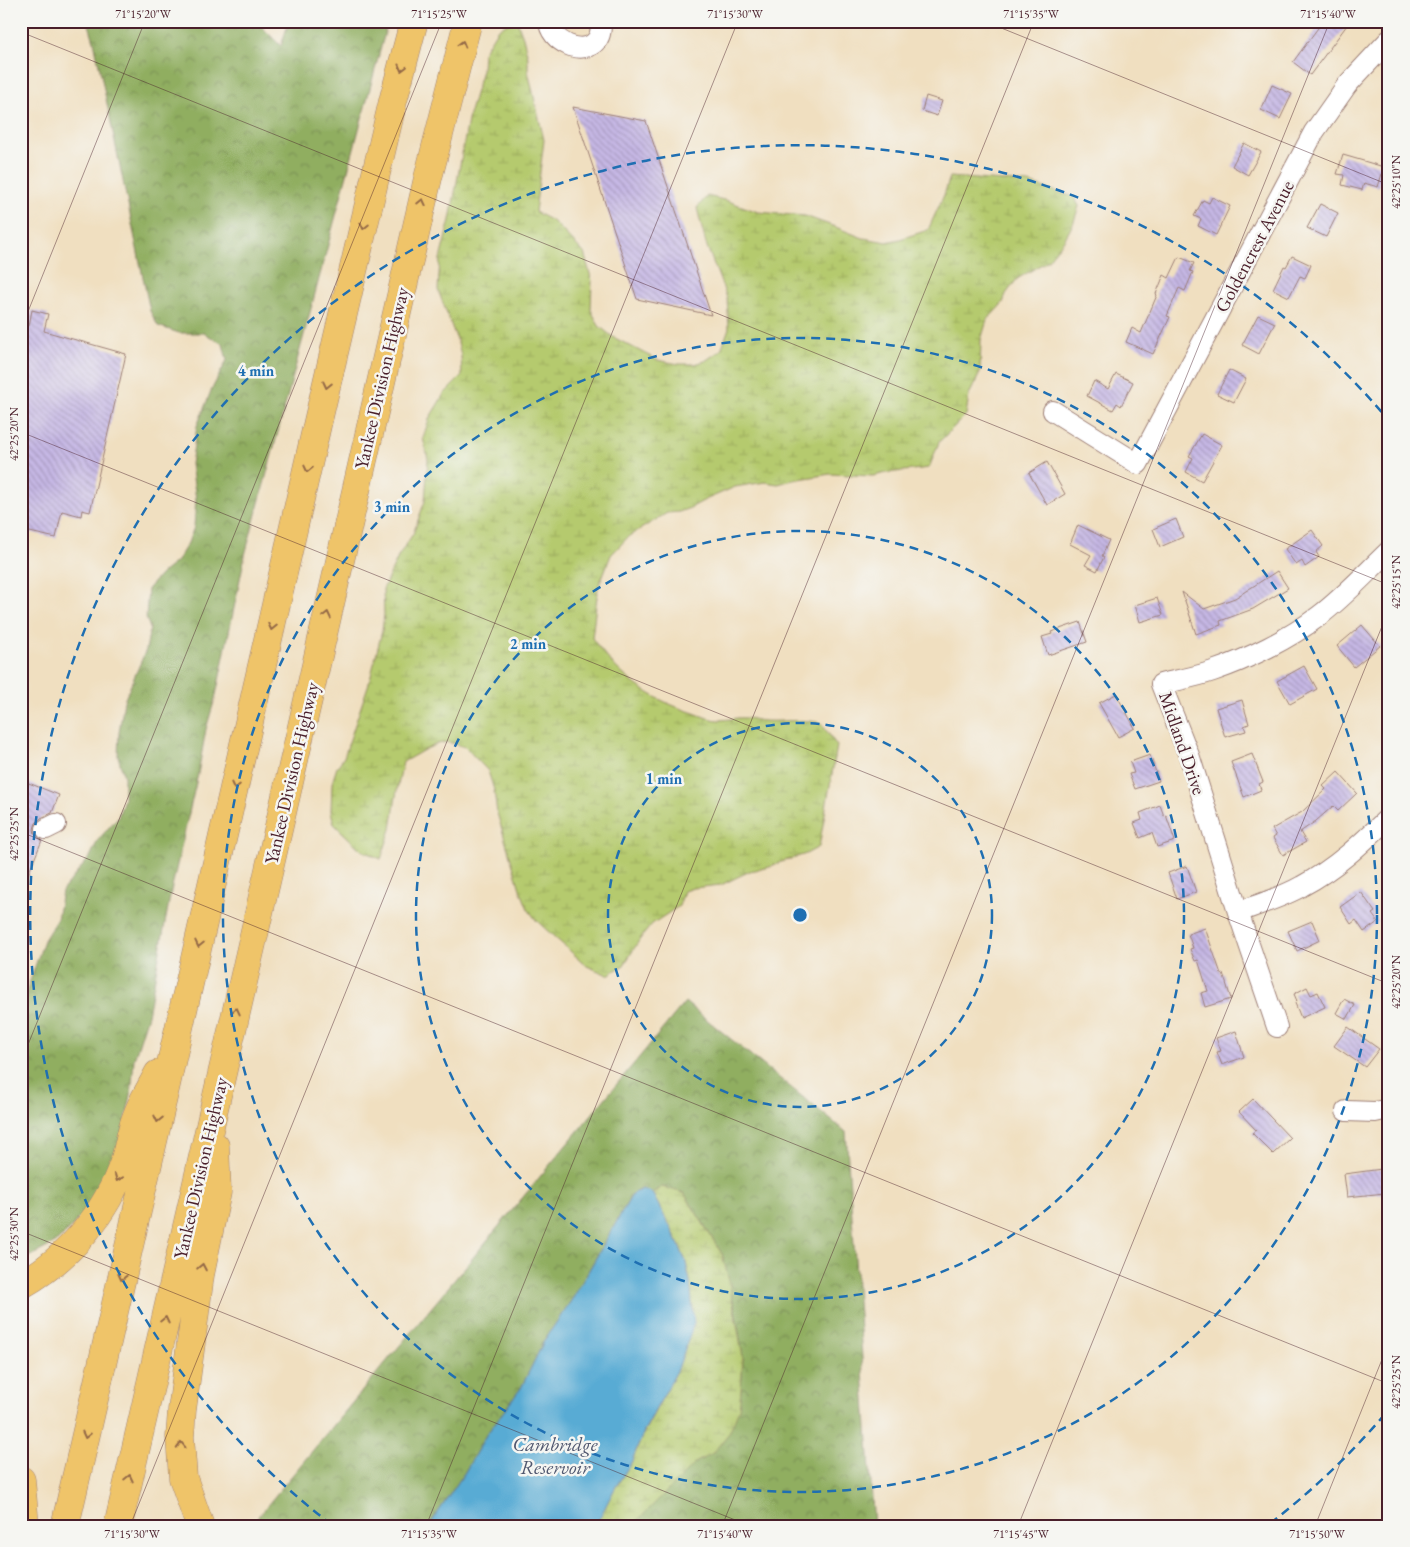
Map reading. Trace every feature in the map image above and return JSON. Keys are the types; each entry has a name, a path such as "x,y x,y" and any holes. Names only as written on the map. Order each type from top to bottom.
{"highway":[{"path":"66,1526 389,120 414,21"},
{"name":"Yankee Division Highway","path":"118,1526 417,226 468,21"},
{"path":"21,1285 46,1269 70,1248 92,1223 108,1198 115,1186 124,1161 136,1118 177,1037"},
{"path":"200,1526 183,1478 180,1437 200,1275 217,1192 214,1110"},
{"path":"21,1480 25,1526"}],"street":[{"path":"549,21 549,26 554,36 563,43 574,47 586,47 596,41 601,32 601,21"},
{"name":"Goldencrest Avenue","path":"1054,411 1138,464 1314,132 1347,85 1389,40"},
{"name":"Midland Drive","path":"1277,1027 1238,912 1190,758 1161,684 1213,671 1266,648 1294,633 1331,606 1389,550"},
{"path":"1238,912 1268,902 1301,887 1328,871 1349,855 1389,817"},
{"path":"1346,1111 1375,1112 1389,1109"}],"green space":[{"path":"88,21 256,21 281,46 289,21 388,21 245,555 216,695 206,729 198,774 171,891 148,1015 134,1059 131,1095 124,1128 115,1157 89,1204 73,1226 55,1243 21,1259 21,1008 44,940 57,919 62,891 90,857 98,840 118,817 124,799 124,777 118,756 119,733 124,701 146,650 150,628 146,618 148,588 177,561 188,543 194,527 196,499 191,464 197,426 211,391 227,360 223,344 204,333 179,333 158,326 150,311 94,41"},
{"path":"510,21 517,21 523,37 528,58 528,71 544,140 535,212 554,222 584,253 592,281 591,310 599,326 613,337 657,360 679,364 695,364 705,361 721,350 729,328 727,298 706,244 697,208 707,196 728,201 758,212 805,216 863,238 887,242 928,230 950,177 1029,183 1074,197 1079,206 1073,224 1064,240 1047,261 1017,279 1006,294 1003,303 987,320 981,340 980,373 969,395 966,415 939,442 929,468 873,476 830,474 778,484 765,482 735,487 690,508 679,512 667,513 629,536 611,555 598,588 592,638 602,652 624,675 636,685 663,701 710,719 751,718 762,721 800,720 821,723 837,746 819,847 806,854 770,867 750,871 721,885 693,888 684,891 679,906 652,924 624,965 608,975 587,966 536,920 528,909 497,813 494,790 488,771 465,747 448,742 437,744 403,762 391,829 381,859 361,850 334,824 331,811 332,783 337,767 344,757 370,680 382,631 384,614 383,589 399,555 413,534 425,501 428,459 423,438 429,419 444,394 462,376 458,343 438,290 440,259 450,220 469,115 482,70 483,53 497,30"},
{"path":"685,1002 846,1132 874,1526 632,1526 695,1463 713,1453 741,1390 743,1357 734,1304 722,1254 684,1193 662,1187 652,1193 643,1189 633,1193 573,1298 545,1339 521,1388 486,1435 465,1472 429,1526 250,1526"},
{"path":"662,1187 684,1193 722,1254 743,1357 739,1409 729,1433 713,1453 695,1463 632,1526 595,1526 631,1463 645,1430 678,1369 691,1298 690,1281 685,1259 652,1193"}],"water":[{"name":"Cambridge Reservoir","path":"643,1189 652,1193 685,1259 690,1281 694,1323 678,1369 645,1429 631,1463 615,1488 596,1525 429,1526 465,1472 486,1435 521,1388 545,1339 573,1298 633,1193"}],"building":[{"path":"1323,21 1350,21 1310,75 1293,62"},
{"path":"1272,85 1292,94 1280,119 1261,110"},
{"path":"926,96 942,101 937,116 922,111"},
{"path":"573,107 646,121 711,315 637,299"},
{"path":"1244,143 1261,152 1248,175 1232,166"},
{"path":"1343,155 1384,167 1378,187 1364,183 1362,190 1342,185 1344,175 1337,174"},
{"path":"1212,197 1230,206 1216,235 1198,226 1201,219 1194,216 1203,200 1209,203"},
{"path":"1320,204 1338,213 1326,237 1307,228"},
{"path":"1292,256 1311,265 1305,278 1300,276 1289,297 1273,289 1284,266 1286,267"},
{"path":"1179,257 1194,263 1190,271 1193,272 1185,291 1179,288 1167,316 1170,317 1153,354 1126,342 1132,328 1141,333 1164,275 1169,278"},
{"path":"32,310 48,314 44,331 126,354 90,512 82,510 81,516 62,511 56,538 21,530 21,324 29,326"},
{"path":"1258,315 1275,323 1259,354 1242,345"},
{"path":"1229,370 1246,379 1234,402 1217,394"},
{"path":"1116,374 1133,382 1121,406 1117,403 1113,410 1087,396 1094,381 1108,389"},
{"path":"1202,434 1222,445 1202,481 1186,472 1193,458 1189,456"},
{"path":"1047,462 1065,494 1047,505 1029,473"},
{"path":"1176,519 1183,537 1160,547 1153,529"},
{"path":"1078,525 1109,540 1097,571 1085,565 1091,555 1070,544"},
{"path":"1312,530 1323,546 1316,552 1319,557 1305,567 1302,561 1296,565 1285,549"},
{"path":"1277,571 1288,588 1253,609 1220,621 1221,625 1196,634 1182,592 1204,609 1235,598"},
{"path":"1157,598 1163,615 1140,622 1135,605"},
{"path":"1080,622 1087,642 1048,655 1042,637"},
{"path":"1362,625 1380,646 1354,667 1337,646"},
{"path":"1304,666 1317,689 1290,704 1277,681"},
{"path":"1116,694 1135,728 1118,737 1099,703"},
{"path":"1242,700 1249,724 1244,726 1246,731 1225,737 1216,708"},
{"path":"1252,754 1263,782 1259,784 1261,790 1244,797 1231,762"},
{"path":"1150,755 1159,781 1135,789 1129,774 1134,773 1130,762"},
{"path":"1338,772 1357,793 1338,811 1333,806 1300,832 1306,842 1283,855 1273,838 1276,836 1272,829 1302,812 1326,789 1323,786"},
{"path":"21,780 59,795 52,813 41,818 36,823 35,834 42,840 22,890"},
{"path":"1160,805 1164,816 1166,815 1175,841 1157,847 1152,833 1140,838 1134,823 1142,820 1140,813"},
{"path":"1187,866 1196,892 1177,899 1168,873"},
{"path":"1361,892 1375,912 1372,914 1378,922 1364,932 1356,920 1351,924 1340,907"},
{"path":"1312,921 1320,940 1297,951 1288,931"},
{"path":"1205,928 1231,999 1205,1007 1201,993 1208,991 1198,960 1195,961 1190,949 1193,948 1188,934"},
{"path":"1307,987 1311,995 1318,992 1325,1007 1301,1018 1295,1003 1297,1001 1294,994"},
{"path":"1344,999 1355,1005 1347,1019 1336,1013"},
{"path":"1348,1027 1379,1049 1365,1067 1334,1046"},
{"path":"1236,1031 1244,1057 1222,1065 1217,1052 1221,1051 1216,1038"},
{"path":"1253,1099 1290,1138 1273,1154 1252,1133 1256,1130 1239,1112"},
{"path":"1382,1169 1385,1193 1347,1197 1344,1174"}]}
